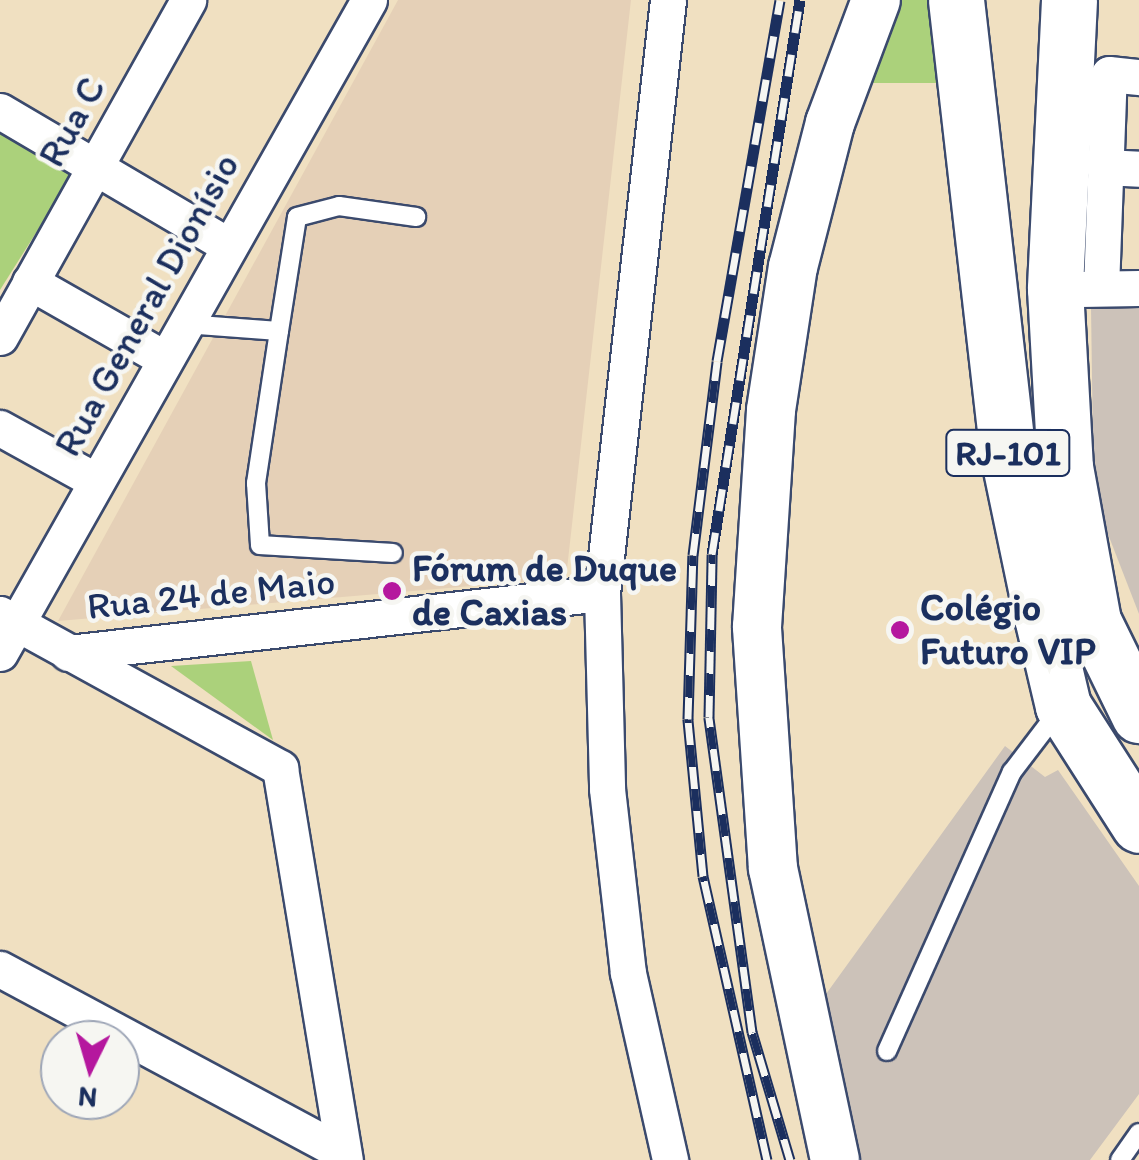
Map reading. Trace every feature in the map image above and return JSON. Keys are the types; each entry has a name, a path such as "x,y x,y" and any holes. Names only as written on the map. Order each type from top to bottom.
{"main road":[{"path":"836,1160 773,870 756,628 771,410 793,268 830,124 876,0"},
{"name":"RJ-101","path":"956,0 1007,450 1063,706 1139,825"},
{"path":"962,55 964,0"},
{"name":"RJ-101","path":"1069,0 1078,289 1072,525 1093,621 1139,715"}],"street":[{"name":"Rua C","path":"0,336 188,0"},
{"name":"Rua General Dionísio","path":"5,631 96,481 369,0"},
{"path":"668,0 602,593 607,790 626,955 670,1160"},
{"path":"1139,76 1109,74 1122,168 1078,289 1139,288"},
{"path":"0,111 97,164 229,246"},
{"path":"30,282 166,359"},
{"path":"0,428 96,481"},
{"name":"Rua 24 de Maio","path":"68,653 602,593"},
{"path":"5,631 68,653 270,761 286,779 343,1156"},
{"path":"0,970 343,1156"}],"lane":[{"path":"393,553 278,550 253,532 278,331 297,217 338,206 416,217"},
{"path":"185,324 278,331"},
{"path":"887,1050 1012,772 1063,706"},
{"path":"1120,1160 1139,1133"}],"shaded area":[{"name":"Fórum de Duque de Caxias","path":"398,0 631,0 566,578 58,621"},
{"path":"1091,308 1139,308 1139,614 1106,529 1093,450"},
{"path":"1005,746 1045,777 1058,770 1139,886 1139,1094 1090,1160 860,1160 821,1001"}],"green space":[{"path":"890,0 930,0 938,83 865,83"},
{"path":"0,125 78,166 0,290"},
{"path":"251,661 273,740 171,666"}],"railway":[{"path":"767,1160 703,876 688,719 693,555 717,361 780,0"},
{"path":"790,1160 752,1032 709,717 712,554 800,0"}],"place":[{"name":"Fórum de Duque de Caxias","path":"392,591"},
{"name":"Colégio Futuro VIP","path":"900,630"}]}
